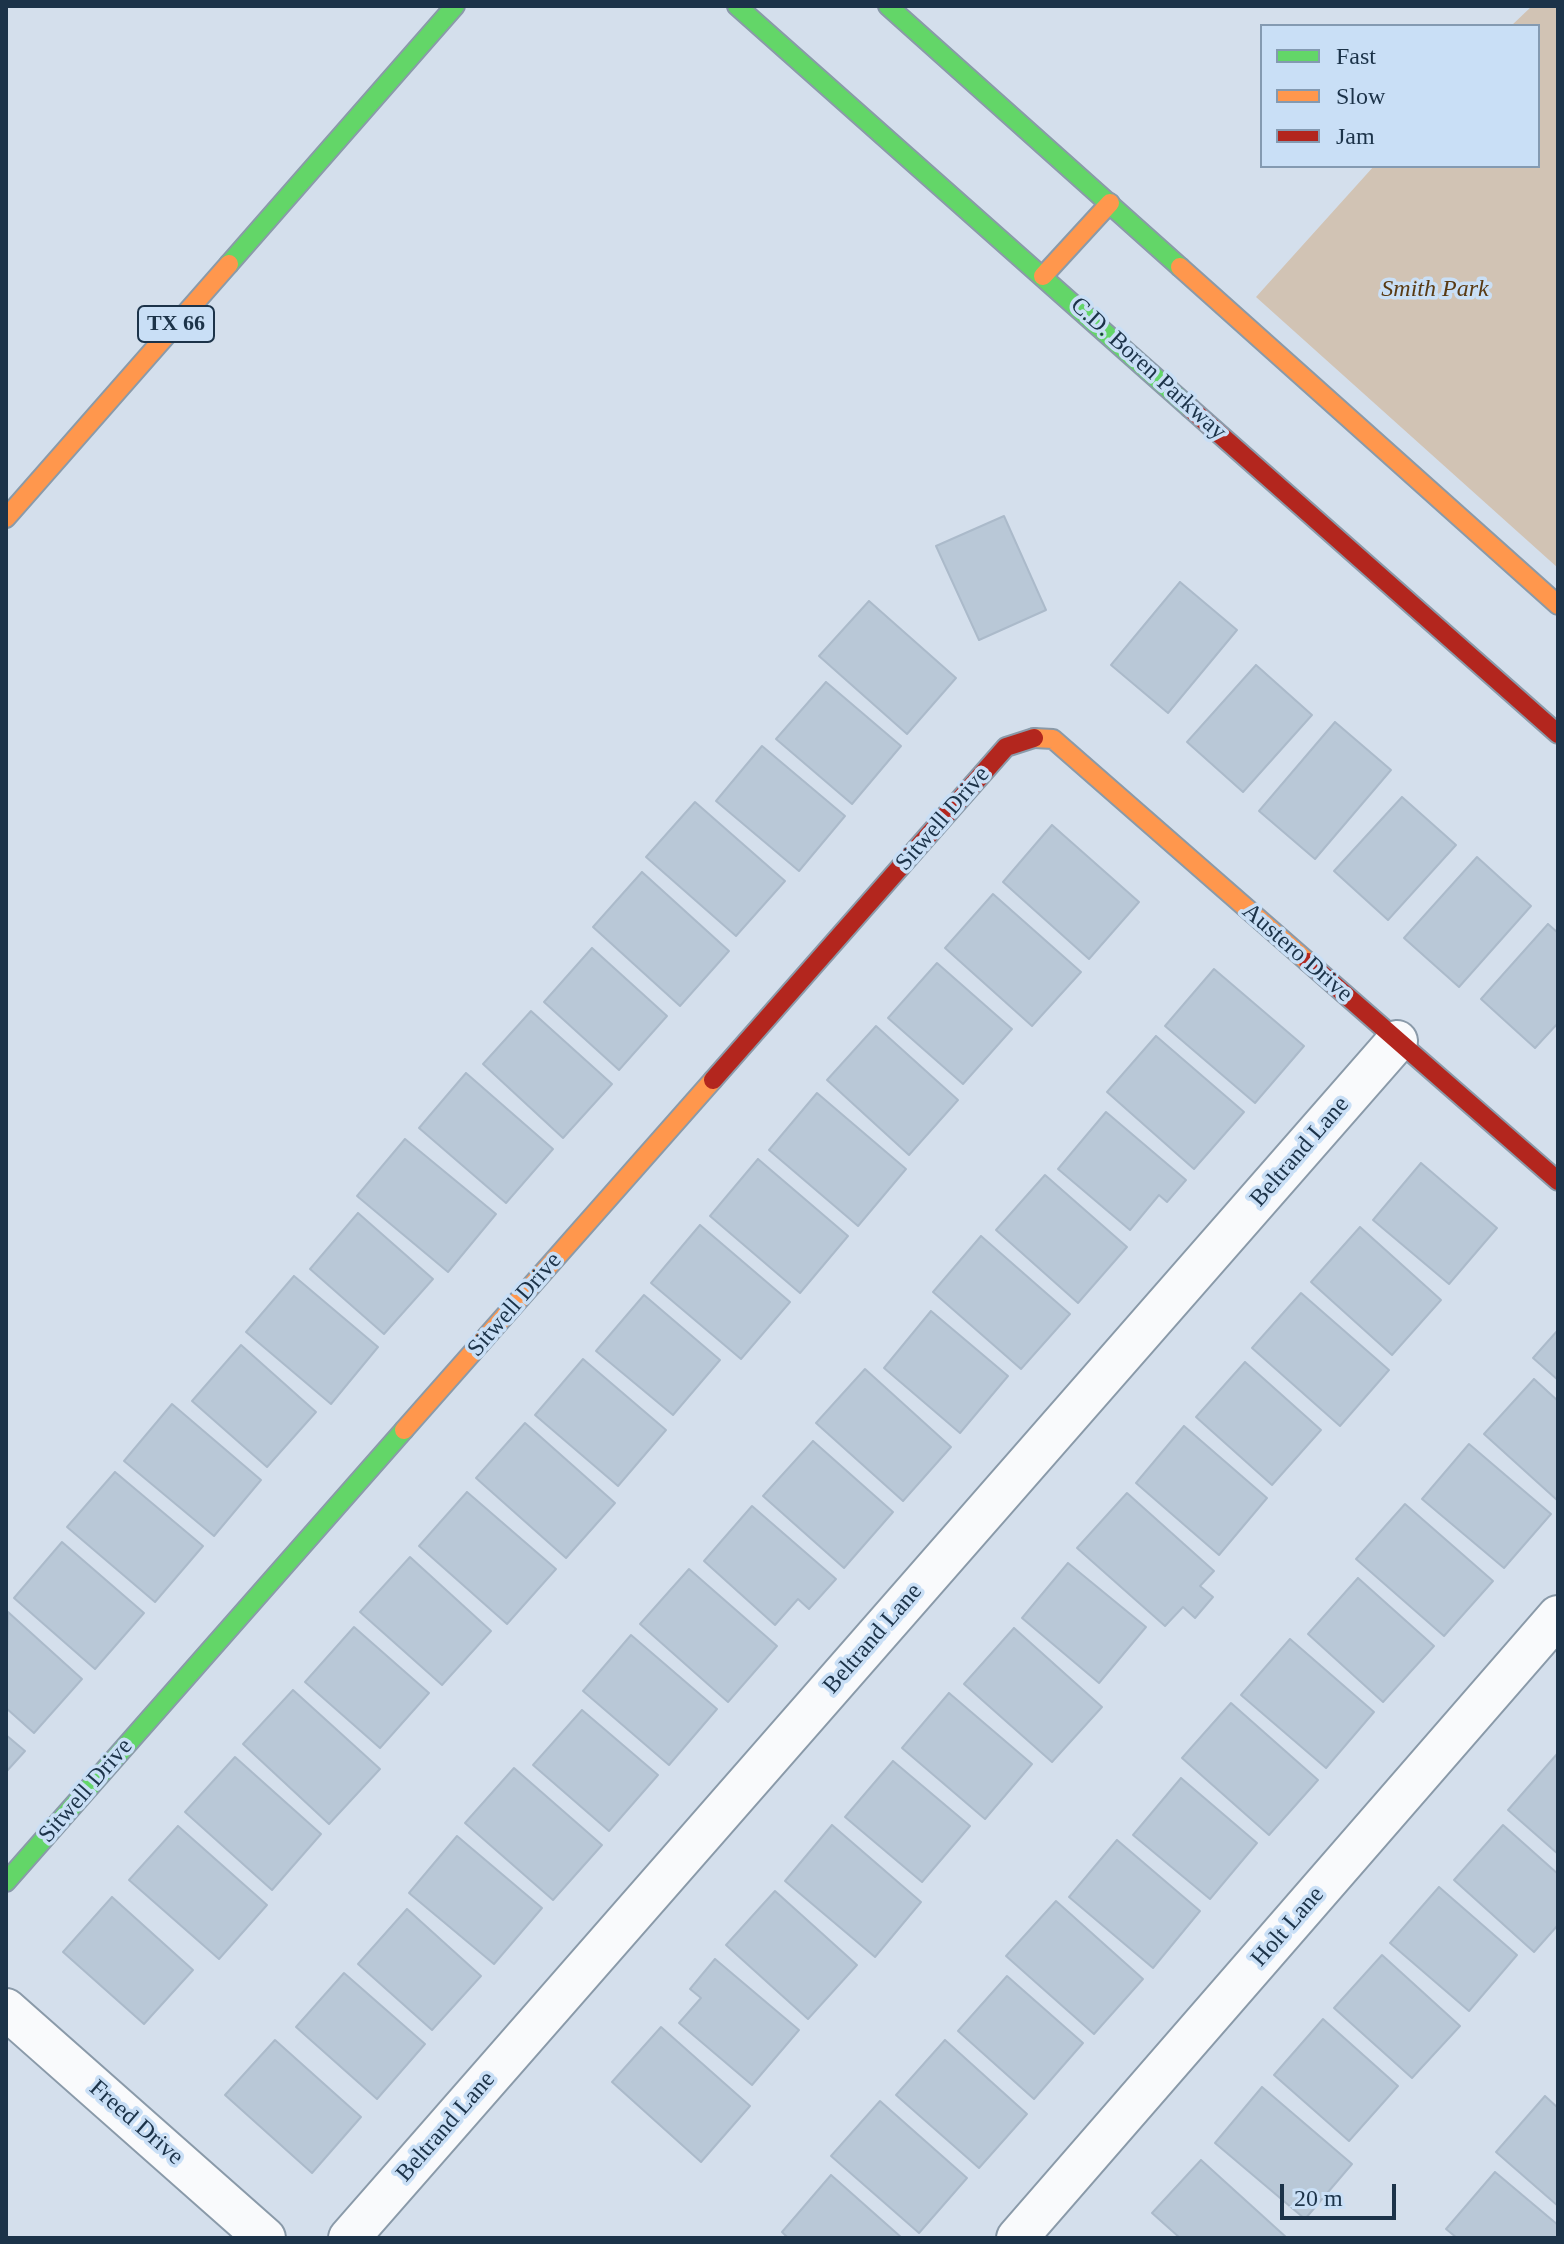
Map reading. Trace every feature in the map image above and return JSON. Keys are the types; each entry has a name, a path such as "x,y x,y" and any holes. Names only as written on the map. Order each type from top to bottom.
{"street":[{"name":"TX 66","path":"6,518 455,6"},
{"name":"C.D. Boren Parkway","path":"737,6 1558,734"},
{"path":"888,6 1558,605"},
{"path":"1043,276 1110,203"},
{"name":"Austero Drive","path":"1030,738 1053,739 1558,1181"},
{"name":"Sitwell Drive","path":"6,1882 1006,747 1030,738"},
{"name":"Beltrand Lane","path":"349,2238 1397,1041"},
{"name":"Holt Lane","path":"1035,2232 1558,1616"},
{"name":"Freed Drive","path":"6,2009 265,2238"}],"green space":[{"name":"Smith Park","path":"1532,6 1558,6 1558,568 1256,297 1372,168 1540,168 1540,24 1513,24"}],"building":[{"path":"1004,516 1046,610 979,640 936,546"},
{"path":"1180,582 1237,630 1168,713 1111,665"},
{"path":"869,601 956,678 907,734 819,656"},
{"path":"1256,665 1312,715 1243,792 1187,742"},
{"path":"826,682 901,746 852,804 776,739"},
{"path":"1335,722 1391,770 1315,859 1259,811"},
{"path":"762,746 845,816 799,871 716,801"},
{"path":"1402,797 1456,845 1388,920 1334,871"},
{"path":"695,802 785,881 736,936 646,857"},
{"path":"1052,825 1139,902 1089,959 1003,882"},
{"path":"1477,857 1531,906 1459,987 1404,938"},
{"path":"642,872 729,951 680,1006 593,927"},
{"path":"993,894 1081,972 1032,1026 945,948"},
{"path":"1548,924 1558,933 1558,1023 1535,1048 1481,999"},
{"path":"592,948 667,1016 619,1070 544,1002"},
{"path":"937,963 1012,1029 963,1084 888,1018"},
{"path":"1214,969 1304,1046 1255,1103 1165,1026"},
{"path":"531,1011 612,1084 563,1138 483,1064"},
{"path":"876,1026 958,1100 909,1155 827,1080"},
{"path":"1156,1036 1244,1112 1194,1169 1107,1092"},
{"path":"466,1073 553,1149 506,1203 419,1128"},
{"path":"817,1093 906,1169 858,1226 769,1150"},
{"path":"1106,1112 1186,1180 1167,1202 1159,1195 1130,1230 1058,1169"},
{"path":"405,1139 496,1214 448,1272 357,1196"},
{"path":"758,1159 848,1236 800,1293 710,1216"},
{"path":"1421,1163 1497,1228 1449,1284 1373,1220"},
{"path":"1045,1175 1127,1247 1078,1303 996,1230"},
{"path":"358,1213 433,1279 384,1334 310,1269"},
{"path":"700,1225 790,1302 741,1359 651,1283"},
{"path":"1360,1227 1441,1300 1392,1355 1311,1282"},
{"path":"981,1236 1070,1314 1021,1369 933,1292"},
{"path":"294,1276 378,1347 331,1404 246,1332"},
{"path":"1301,1293 1389,1370 1340,1426 1252,1348"},
{"path":"644,1295 720,1360 673,1415 596,1351"},
{"path":"931,1311 1008,1376 960,1433 884,1368"},
{"path":"1558,1330 1558,1380 1533,1358"},
{"path":"241,1345 316,1412 267,1467 192,1401"},
{"path":"583,1359 666,1430 618,1486 535,1415"},
{"path":"1245,1362 1321,1430 1272,1485 1196,1417"},
{"path":"865,1369 951,1447 903,1501 816,1423"},
{"path":"1534,1379 1558,1401 1557,1500 1484,1434"},
{"path":"172,1404 261,1480 214,1536 124,1461"},
{"path":"525,1423 615,1503 566,1558 476,1478"},
{"path":"1184,1426 1267,1498 1219,1555 1136,1483"},
{"path":"813,1441 893,1512 844,1568 763,1496"},
{"path":"1469,1444 1551,1514 1504,1568 1422,1499"},
{"path":"115,1472 203,1546 155,1602 67,1527"},
{"path":"467,1492 556,1569 507,1624 419,1546"},
{"path":"1127,1493 1214,1571 1200,1586 1213,1597 1195,1618 1183,1607 1165,1626 1077,1548"},
{"path":"1405,1504 1493,1581 1444,1636 1356,1559"},
{"path":"752,1506 836,1579 809,1609 798,1599 775,1625 704,1561"},
{"path":"62,1542 144,1613 95,1669 14,1598"},
{"path":"410,1557 491,1631 442,1685 360,1612"},
{"path":"1068,1563 1146,1627 1099,1683 1022,1618"},
{"path":"689,1569 777,1646 728,1702 640,1624"},
{"path":"1358,1578 1434,1646 1383,1702 1308,1634"},
{"path":"8,1612 82,1679 34,1733 6,1708"},
{"path":"354,1627 429,1693 380,1748 305,1682"},
{"path":"1014,1628 1102,1707 1052,1762 964,1684"},
{"path":"631,1635 717,1709 669,1765 583,1691"},
{"path":"1290,1639 1374,1712 1326,1768 1241,1695"},
{"path":"293,1690 380,1769 329,1824 243,1744"},
{"path":"949,1693 1032,1764 985,1819 902,1748"},
{"path":"1231,1703 1318,1780 1269,1835 1182,1758"},
{"path":"582,1710 658,1775 609,1831 533,1765"},
{"path":"6,1735 25,1751 6,1772"},
{"path":"1558,1755 1558,1854 1508,1810"},
{"path":"235,1757 321,1834 272,1890 185,1812"},
{"path":"893,1761 970,1826 922,1882 845,1817"},
{"path":"514,1768 602,1845 553,1900 465,1823"},
{"path":"1181,1778 1257,1843 1210,1899 1133,1835"},
{"path":"832,1825 921,1902 875,1957 785,1881"},
{"path":"1503,1825 1558,1874 1558,1925 1534,1952 1454,1880"},
{"path":"178,1826 267,1905 219,1959 129,1880"},
{"path":"457,1836 542,1908 494,1964 409,1893"},
{"path":"1117,1840 1200,1911 1153,1968 1069,1897"},
{"path":"1439,1887 1517,1955 1469,2011 1390,1943"},
{"path":"775,1891 857,1965 808,2019 726,1945"},
{"path":"112,1897 193,1970 144,2024 63,1952"},
{"path":"1056,1901 1143,1979 1094,2034 1006,1956"},
{"path":"407,1909 481,1976 432,2030 358,1964"},
{"path":"1382,1955 1460,2026 1412,2078 1334,2008"},
{"path":"715,1959 799,2030 752,2085 679,2023 701,1998 690,1989"},
{"path":"344,1973 425,2044 377,2099 296,2027"},
{"path":"1007,1976 1083,2043 1034,2099 958,2031"},
{"path":"1323,2019 1398,2086 1349,2141 1274,2075"},
{"path":"661,2027 750,2106 701,2162 612,2082"},
{"path":"275,2040 361,2117 312,2173 225,2095"},
{"path":"945,2040 1027,2114 979,2168 896,2095"},
{"path":"1262,2087 1352,2164 1305,2219 1215,2143"},
{"path":"1545,2096 1558,2108 1558,2206 1496,2152"},
{"path":"880,2101 967,2178 919,2233 831,2156"},
{"path":"1201,2160 1287,2238 1180,2238 1152,2213"},
{"path":"1495,2172 1558,2225 1558,2238 1457,2238 1446,2229"},
{"path":"831,2175 902,2238 788,2238 782,2232"}],"traffic: fast":[{"path":"229,264 455,6"},
{"path":"737,6 1190,408"},
{"path":"888,6 1180,267"},
{"path":"6,1882 404,1430"}],"traffic: slow":[{"path":"1043,276 1110,203"},
{"path":"6,518 229,264"},
{"path":"1180,267 1558,605"},
{"path":"1034,738 1053,739 1308,962"},
{"path":"404,1430 713,1080"}],"traffic: jam":[{"path":"1190,408 1558,734"},
{"path":"713,1080 1006,747 1034,738"},
{"path":"1308,962 1558,1181"}]}
